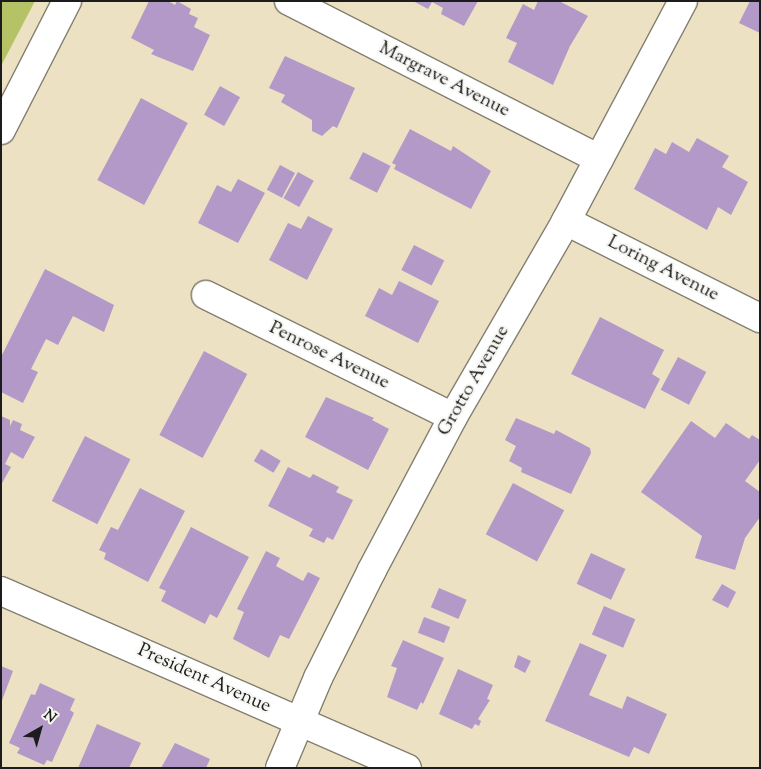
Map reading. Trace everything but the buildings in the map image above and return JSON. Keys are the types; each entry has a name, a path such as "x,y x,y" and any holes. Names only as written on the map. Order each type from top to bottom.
{"street":[{"path":"1,130 67,1"},
{"name":"Margrave Avenue","path":"289,1 599,159"},
{"name":"Grotto Avenue","path":"280,768 318,678 372,570 453,417 566,221 683,1"},
{"name":"Loring Avenue","path":"566,221 760,318"},
{"name":"Penrose Avenue","path":"206,295 453,417"},
{"name":"President Avenue","path":"1,591 408,768"}],"green space":[{"path":"1,1 35,1 1,66"}]}
